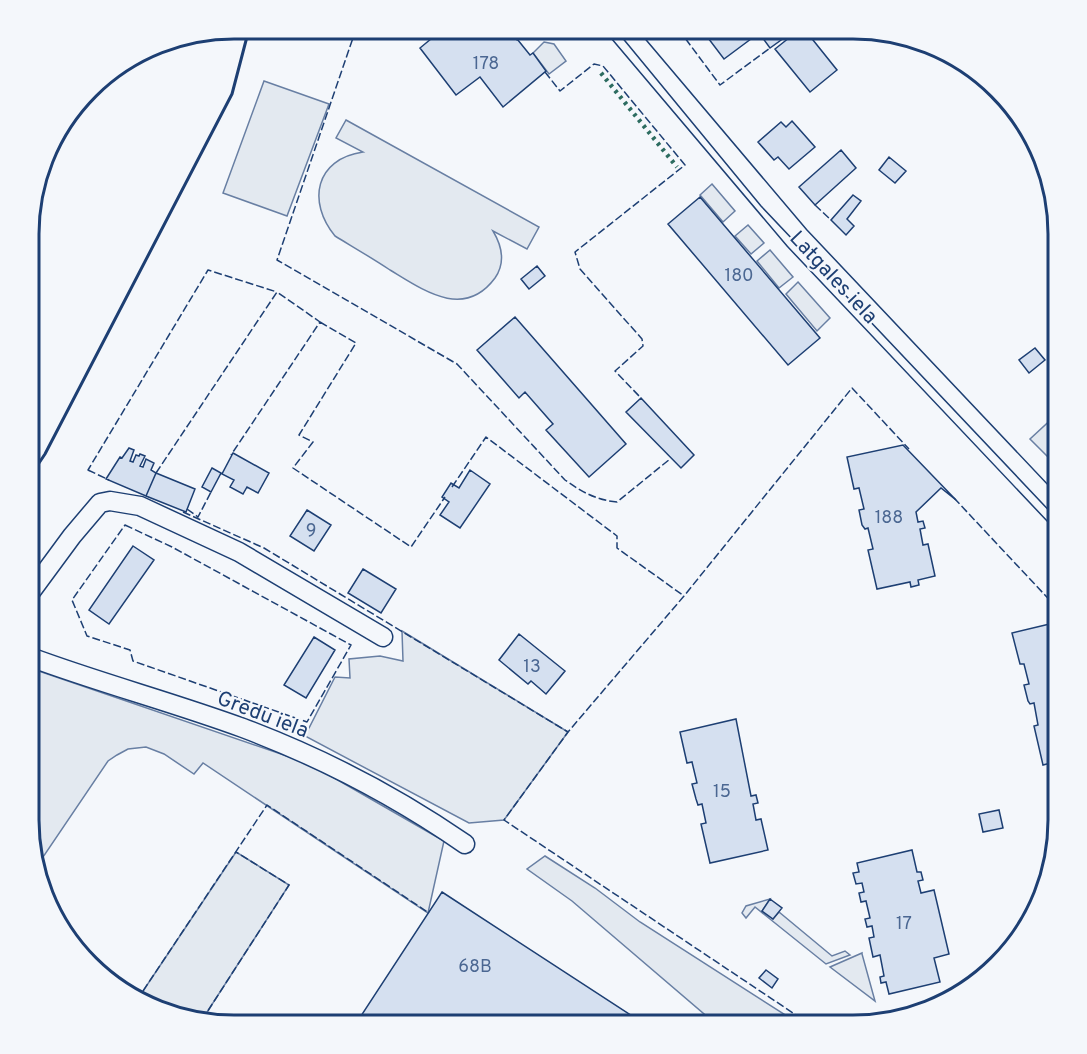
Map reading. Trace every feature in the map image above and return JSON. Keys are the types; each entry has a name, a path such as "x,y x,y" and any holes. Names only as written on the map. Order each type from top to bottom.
{"street":[{"name":"Latgales iela","path":"629,39 797,238 1048,503"},
{"path":"39,581 100,503 123,502 140,506 239,552 383,637"},
{"name":"Grēdu iela","path":"39,660 244,729 322,762 432,821 465,844"}],"shaded area":[{"path":"544,42 554,44 566,61 549,74 533,53"},
{"path":"264,81 329,104 287,216 223,193"},
{"path":"346,120 539,227 527,249 493,231 502,254 501,266 495,278 483,291 470,297 457,299 443,297 416,286 335,236 321,210 320,184 334,163 347,156 363,152 336,138"},
{"path":"712,184 735,211 723,222 700,195"},
{"path":"748,225 764,243 751,254 735,236"},
{"path":"770,250 793,277 779,288 757,261"},
{"path":"798,282 830,318 817,331 786,294"},
{"path":"1048,422 1048,457 1030,439"},
{"path":"402,631 568,732 504,820 469,823 305,736 335,677 350,678 349,659 380,656 403,661"},
{"path":"39,671 310,764 444,841 428,913 203,763 194,774 164,754 146,747 128,749 108,761 43,857 39,833"},
{"path":"236,852 289,885 207,1013 171,1005 142,992"},
{"path":"545,856 595,888 640,922 785,1015 705,1015 572,901 527,869"},
{"path":"770,899 762,911 773,919 779,912 832,956 845,951 850,955 826,964 755,907 746,918 742,913 746,906"},
{"path":"862,954 875,1001 830,967"}],"building":[{"path":"431,39 517,39 530,55 533,53 546,71 503,107 480,77 456,95 420,48"},
{"path":"709,39 751,39 724,59"},
{"path":"763,39 782,39 770,48"},
{"path":"788,39 812,39 837,70 810,92 775,49"},
{"path":"792,121 815,147 789,169 778,157 774,160 758,142 781,122 786,127"},
{"path":"841,150 856,168 815,205 799,187"},
{"path":"889,157 906,171 895,183 879,170"},
{"path":"853,195 861,201 847,219 854,226 846,235 831,220"},
{"path":"700,197 820,338 788,365 668,224"},
{"path":"537,266 545,276 529,289 521,279"},
{"path":"515,317 626,444 589,477 546,430 553,424 525,392 519,398 477,350"},
{"path":"1035,348 1045,360 1029,373 1019,360"},
{"path":"641,398 694,455 681,468 626,412"},
{"path":"903,445 956,500 941,488 916,512 918,522 923,521 925,528 920,529 923,545 928,544 935,576 918,580 919,585 911,587 910,582 877,589 868,550 873,549 868,528 865,529 862,525 859,510 864,509 859,488 854,489 847,457"},
{"path":"129,448 134,450 130,461 133,462 136,455 140,454 145,456 140,466 143,467 146,459 154,463 151,470 156,473 146,496 106,479 120,457 122,458"},
{"path":"233,453 269,473 258,493 247,487 243,494 230,487 234,480 222,474"},
{"path":"212,468 221,473 211,492 202,487"},
{"path":"470,470 490,484 460,528 440,515 449,502 442,497 451,483 459,488"},
{"path":"156,473 195,489 186,512 146,496"},
{"path":"307,510 331,525 314,551 290,536"},
{"path":"133,546 154,560 109,624 89,610"},
{"path":"363,569 396,589 381,613 348,593"},
{"path":"1048,624 1048,764 1043,765 1034,726 1038,725 1034,703 1030,704 1028,701 1024,685 1029,684 1024,664 1020,664 1012,633"},
{"path":"519,634 565,671 546,694 531,681 528,684 499,660"},
{"path":"314,637 335,650 306,698 284,685"},
{"path":"736,719 751,796 756,795 758,803 753,804 756,820 761,819 768,850 710,863 701,824 706,823 702,804 698,805 696,799 692,784 697,783 692,762 687,763 680,732"},
{"path":"999,810 1003,828 983,832 979,814"},
{"path":"912,850 917,872 921,872 923,880 918,881 921,893 934,890 949,954 934,958 940,982 889,994 886,982 881,983 880,977 884,976 880,955 873,957 869,938 874,937 872,926 867,927 865,919 870,918 866,901 861,902 859,893 864,892 862,883 856,884 853,873 859,872 857,863"},
{"path":"442,892 631,1015 362,1015"},
{"path":"770,899 782,908 773,919 762,911"},
{"path":"766,970 778,979 772,988 759,978"}],"tram line":[{"path":"623,39 761,206 1048,509"}],"hedge":[{"path":"601,73 677,167"}],"fence":[{"path":"353,39 277,260 457,364 565,480 583,492 617,502 670,459"},
{"path":"686,39 720,85 770,48"},
{"path":"545,72 560,91 594,64 603,66 685,165 575,252 580,269 642,339 643,346 615,371 641,398"},
{"path":"815,205 831,220"},
{"path":"90,471 88,470 208,270 277,292"},
{"path":"156,473 277,292 320,322 231,455"},
{"path":"320,322 356,343 299,435 313,442 293,468 411,547 445,497"},
{"path":"796,1015 504,820 568,732 684,596 852,388 909,449"},
{"path":"452,487 486,437 617,536 617,548 684,596"},
{"path":"88,470 109,480"},
{"path":"187,509 198,517 211,492"},
{"path":"954,498 1048,598"},
{"path":"183,512 264,548 568,732"},
{"path":"125,525 172,547 351,645 307,722 133,661 130,650 87,636 72,600 125,525"},
{"path":"142,992 267,805 429,913"},
{"path":"207,1013 289,885 236,852"}],"wall":[{"path":"39,463 232,94 246,39"}]}
